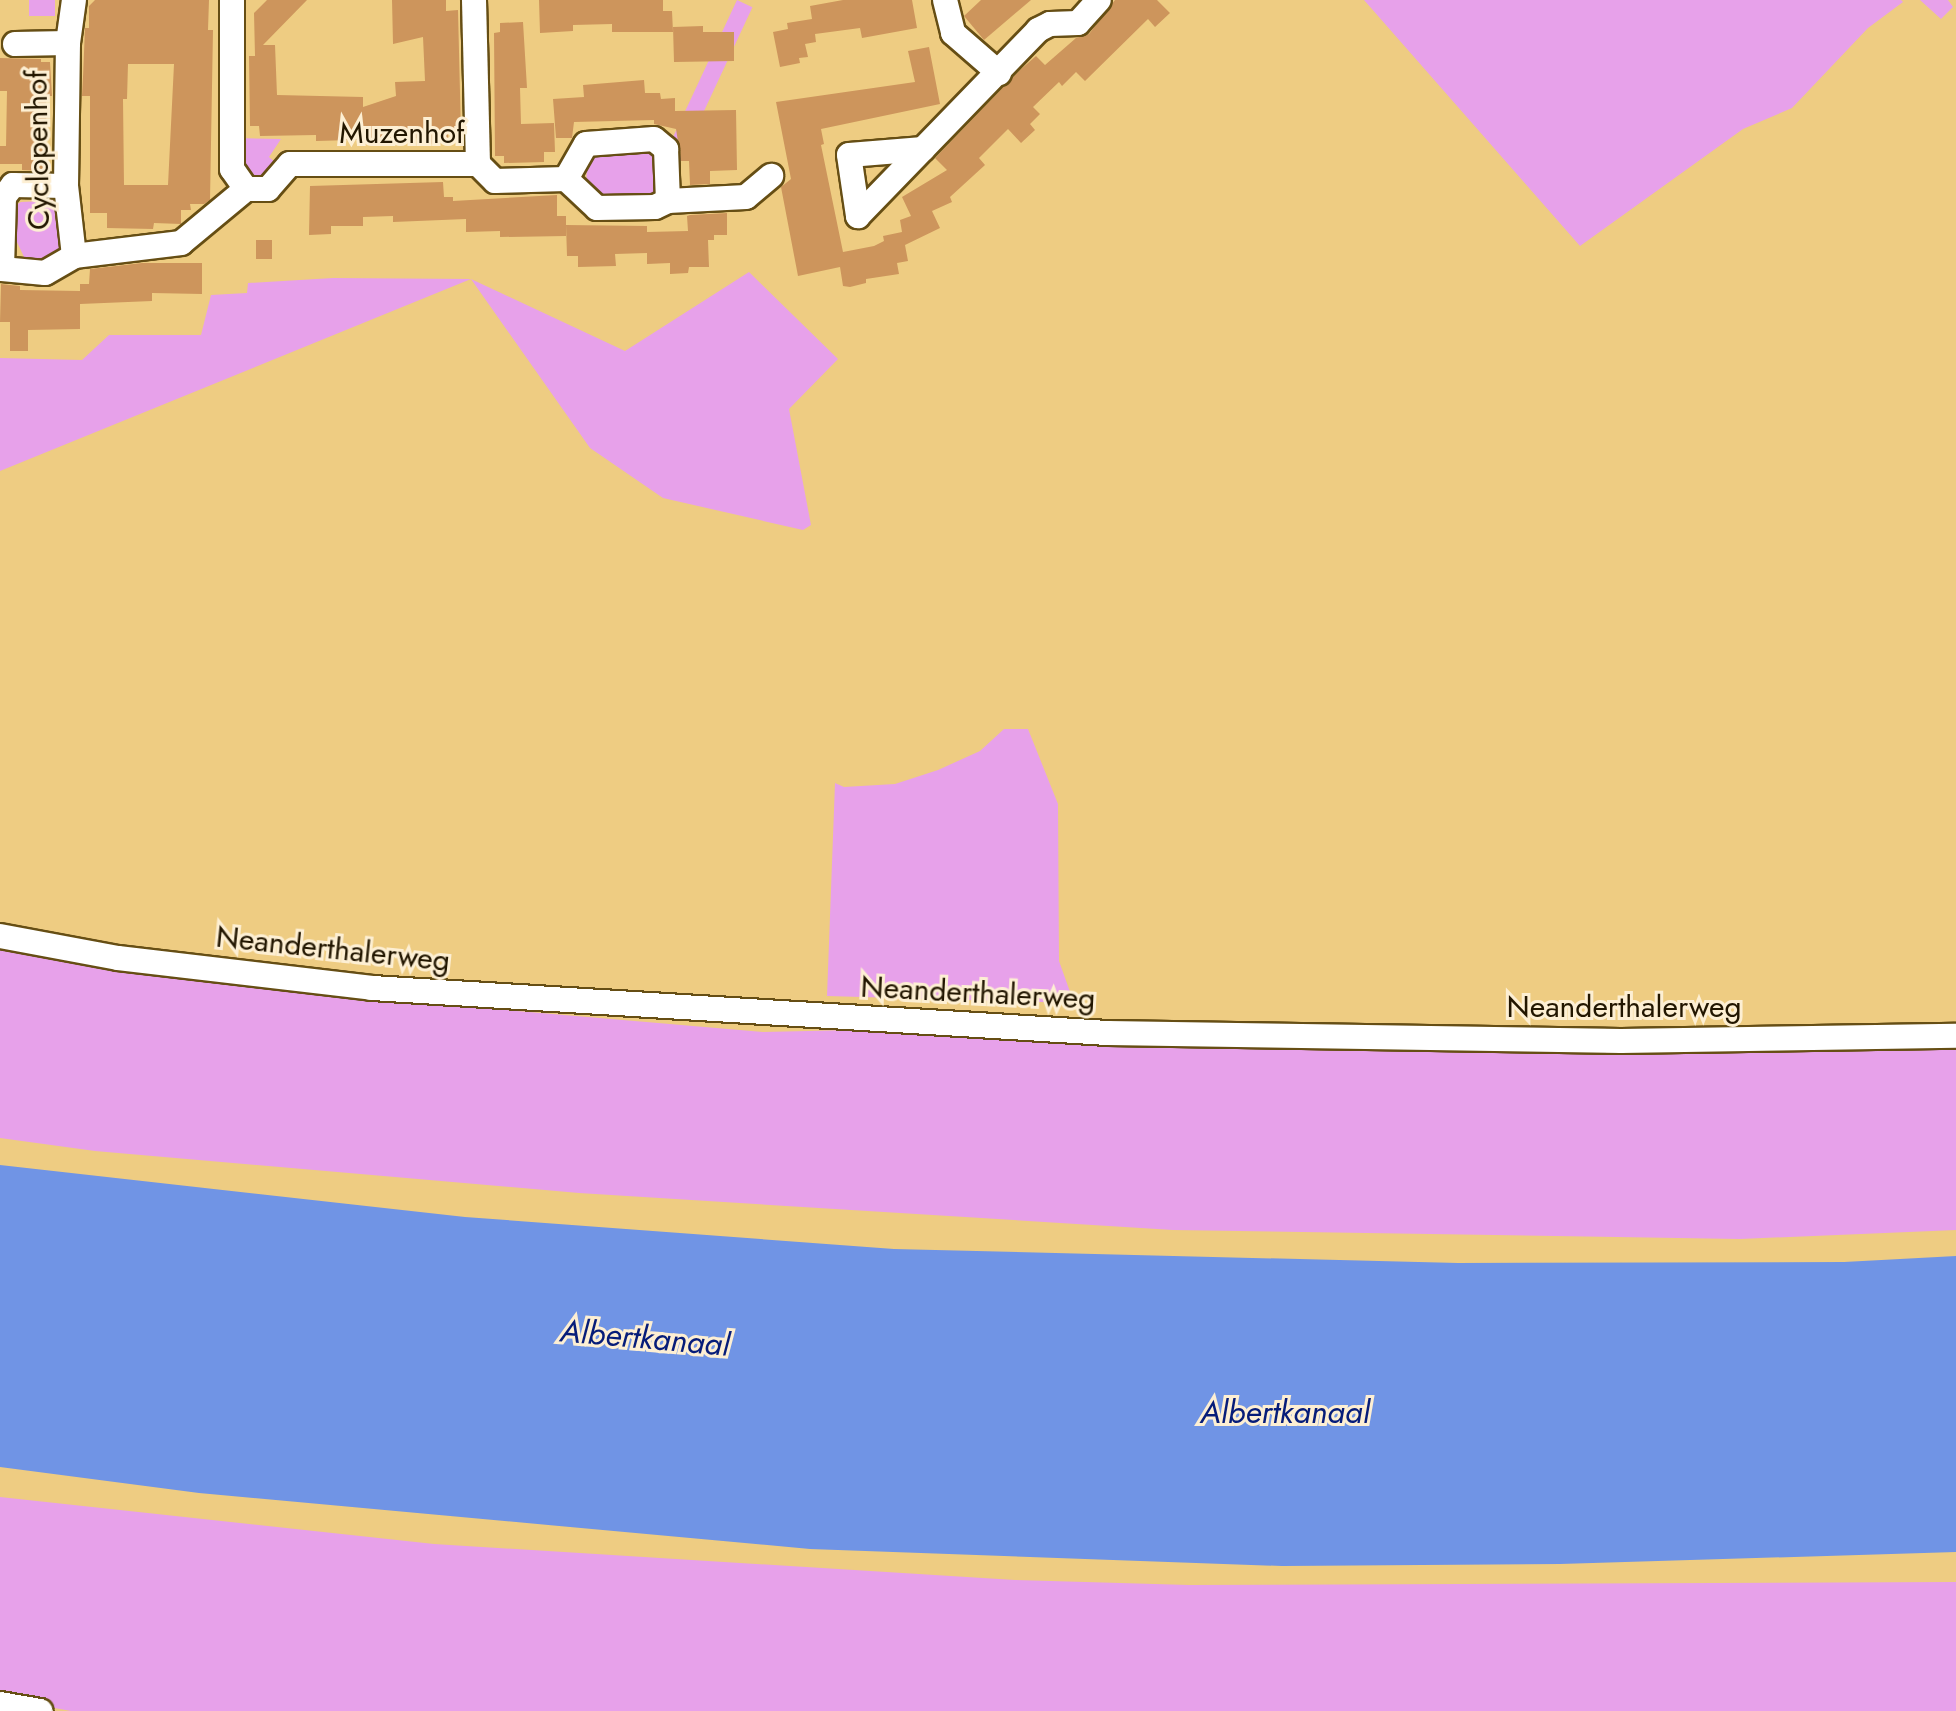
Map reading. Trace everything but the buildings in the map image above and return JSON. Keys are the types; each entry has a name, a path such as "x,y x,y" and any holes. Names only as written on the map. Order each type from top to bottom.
{"street":[{"name":"Cyclopenhof","path":"74,0 68,43 66,186 74,256"},
{"path":"232,0 239,179"},
{"path":"474,0 478,164"},
{"path":"945,0 953,33 999,73"},
{"path":"923,149 1038,30 1050,24 1078,23 1099,0"},
{"name":"Cyclopenhof","path":"15,44 68,43"},
{"path":"668,201 666,149 654,139 586,144 566,179 597,208 655,207 668,201 746,197 771,176"},
{"name":"Muzenhof","path":"66,186 13,185 4,197 2,269 45,273 74,256 181,243 239,179 268,189 290,164 478,164 495,181 566,179"},
{"name":"Neanderthalerweg","path":"0,936 118,958 372,988 1108,1033 1621,1041 1956,1036"},
{"path":"0,1704 38,1711"}],"shaded area":[{"path":"29,0 55,0 55,16 29,16"},
{"path":"737,0 752,7 673,178 657,171"},
{"path":"1364,0 1903,2 1868,28 1792,108 1743,129 1580,246"},
{"path":"1920,0 1948,0 1953,7 1941,19"},
{"path":"237,138 281,139 269,157 281,167 257,180 238,158"},
{"path":"648,149 656,154 658,191 648,200 598,201 586,191 587,161 597,151"},
{"path":"64,200 64,249 44,262 25,259 7,221 9,209 21,202"},
{"path":"749,272 838,359 789,409 811,525 803,530 663,498 590,448 471,279 625,351"},
{"path":"333,278 471,279 0,471 0,358 82,360 109,335 201,335 211,295 247,293 248,283"},
{"path":"1004,729 1028,729 1058,804 1059,961 1074,1003 827,996 835,783 844,787 895,784 938,770 980,751"},
{"path":"0,946 506,1010 763,1032 854,1030 1956,1041 1956,1230 1740,1239 1173,1230 579,1193 95,1151 0,1138"},
{"path":"0,1497 434,1544 1015,1580 1189,1585 1956,1582 1956,1711 71,1711 0,1698"}],"water":[{"name":"Albertkanaal","path":"0,1165 465,1217 894,1249 1458,1263 1844,1262 1956,1256 1956,1552 1560,1564 1282,1566 810,1549 199,1493 0,1467"}]}
